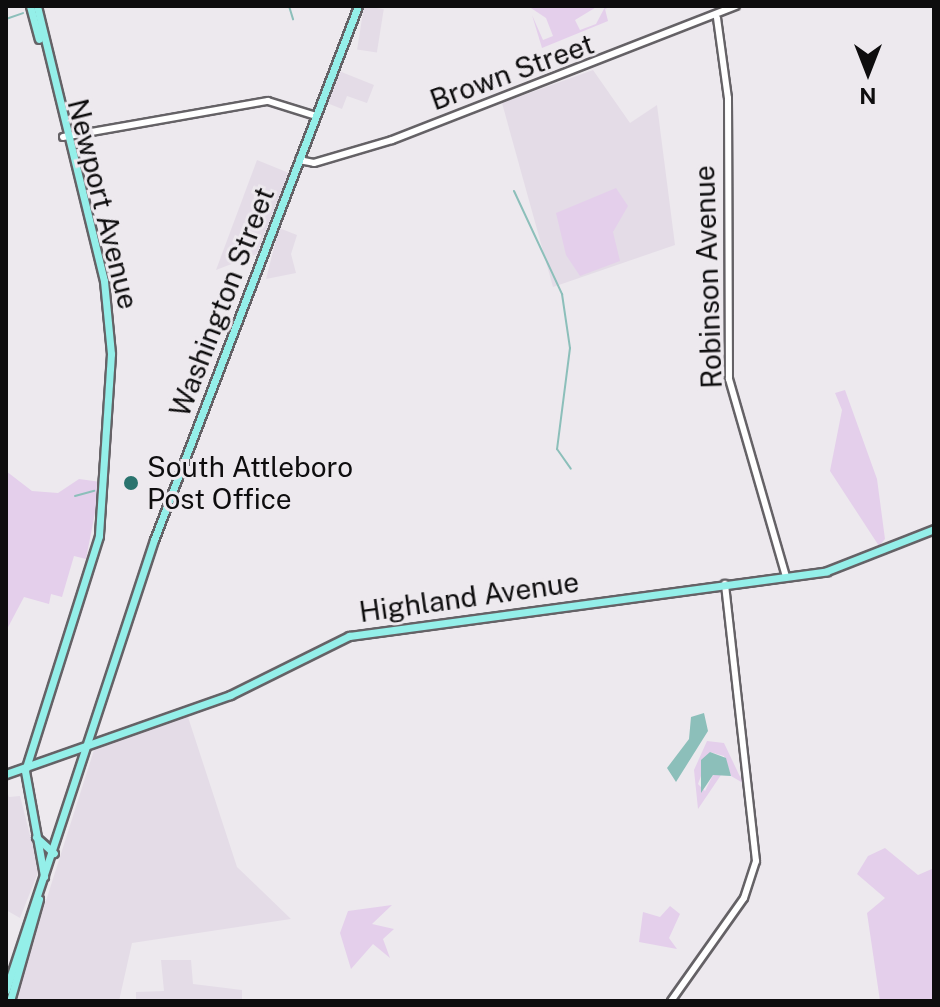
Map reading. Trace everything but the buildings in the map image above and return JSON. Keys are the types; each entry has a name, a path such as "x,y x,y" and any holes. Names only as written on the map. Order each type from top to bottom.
{"main road":[{"name":"Newport Avenue","path":"26,764 96,549 108,466 108,305 30,6"},
{"name":"Newport Avenue","path":"37,6 44,53"},
{"name":"Washington Street","path":"6,990 54,853 154,540 358,6"},
{"name":"Highland Avenue","path":"26,764 236,692 349,636 786,577 869,559 934,529"},
{"path":"6,774 26,764 32,828 42,885"},
{"path":"32,828 39,846 54,853"},
{"name":"Washington Street","path":"10,1001 42,885"}],"street":[{"name":"Brown Street","path":"299,160 314,163 381,144 717,18 736,6"},
{"name":"Robinson Avenue","path":"717,18 728,92 729,379 786,577"},
{"path":"63,137 268,101 316,116"},
{"path":"671,1001 744,898 756,861 725,584"}],"shaded area":[{"path":"364,6 384,9 377,53 357,49"},
{"path":"528,6 598,6 575,20 580,30 596,24 605,7 612,6 605,9 608,21 542,48 532,15 543,40 553,36 546,18"},
{"path":"593,70 630,123 657,105 675,245 553,287 502,103"},
{"path":"339,71 374,85 367,103 347,96 342,109 327,103"},
{"path":"257,160 289,173 257,254 216,270"},
{"path":"616,188 628,206 613,232 620,261 580,276 566,255 556,213"},
{"path":"279,228 297,235 291,254 296,273 266,279"},
{"path":"845,390 877,479 885,539 879,546 830,471 842,410 835,393"},
{"path":"6,471 32,491 58,493 79,479 101,482 86,559 74,556 62,597 51,594 49,604 24,597 6,631"},
{"path":"704,713 708,731 676,782 667,768 689,739 691,717"},
{"path":"187,714 237,867 291,919 132,943 119,1001 14,1001 95,747"},
{"path":"707,741 724,743 743,783 731,776 724,756 710,752 698,784 705,791 713,775 721,775 698,809 694,770"},
{"path":"710,752 726,758 731,776 713,775 701,793 701,760"},
{"path":"6,789 9,797 20,796 39,870 20,918 6,910"},
{"path":"885,848 918,875 934,868 934,1001 880,1001 867,913 885,898 857,874 868,856"},
{"path":"392,905 372,924 394,929 383,939 390,958 373,944 351,969 340,933 348,911"},
{"path":"670,906 680,914 669,938 677,949 639,942 643,912 660,917"},
{"path":"161,960 191,960 193,984 242,990 242,1001 136,1001 136,992 164,991"}],"waterway":[{"path":"289,6 293,19"},
{"path":"6,19 23,13"},
{"path":"514,191 562,294 570,348 557,449 571,469"},
{"path":"75,496 94,491"}],"place":[{"name":"South Attleboro Post Office","path":"131,483"}]}
